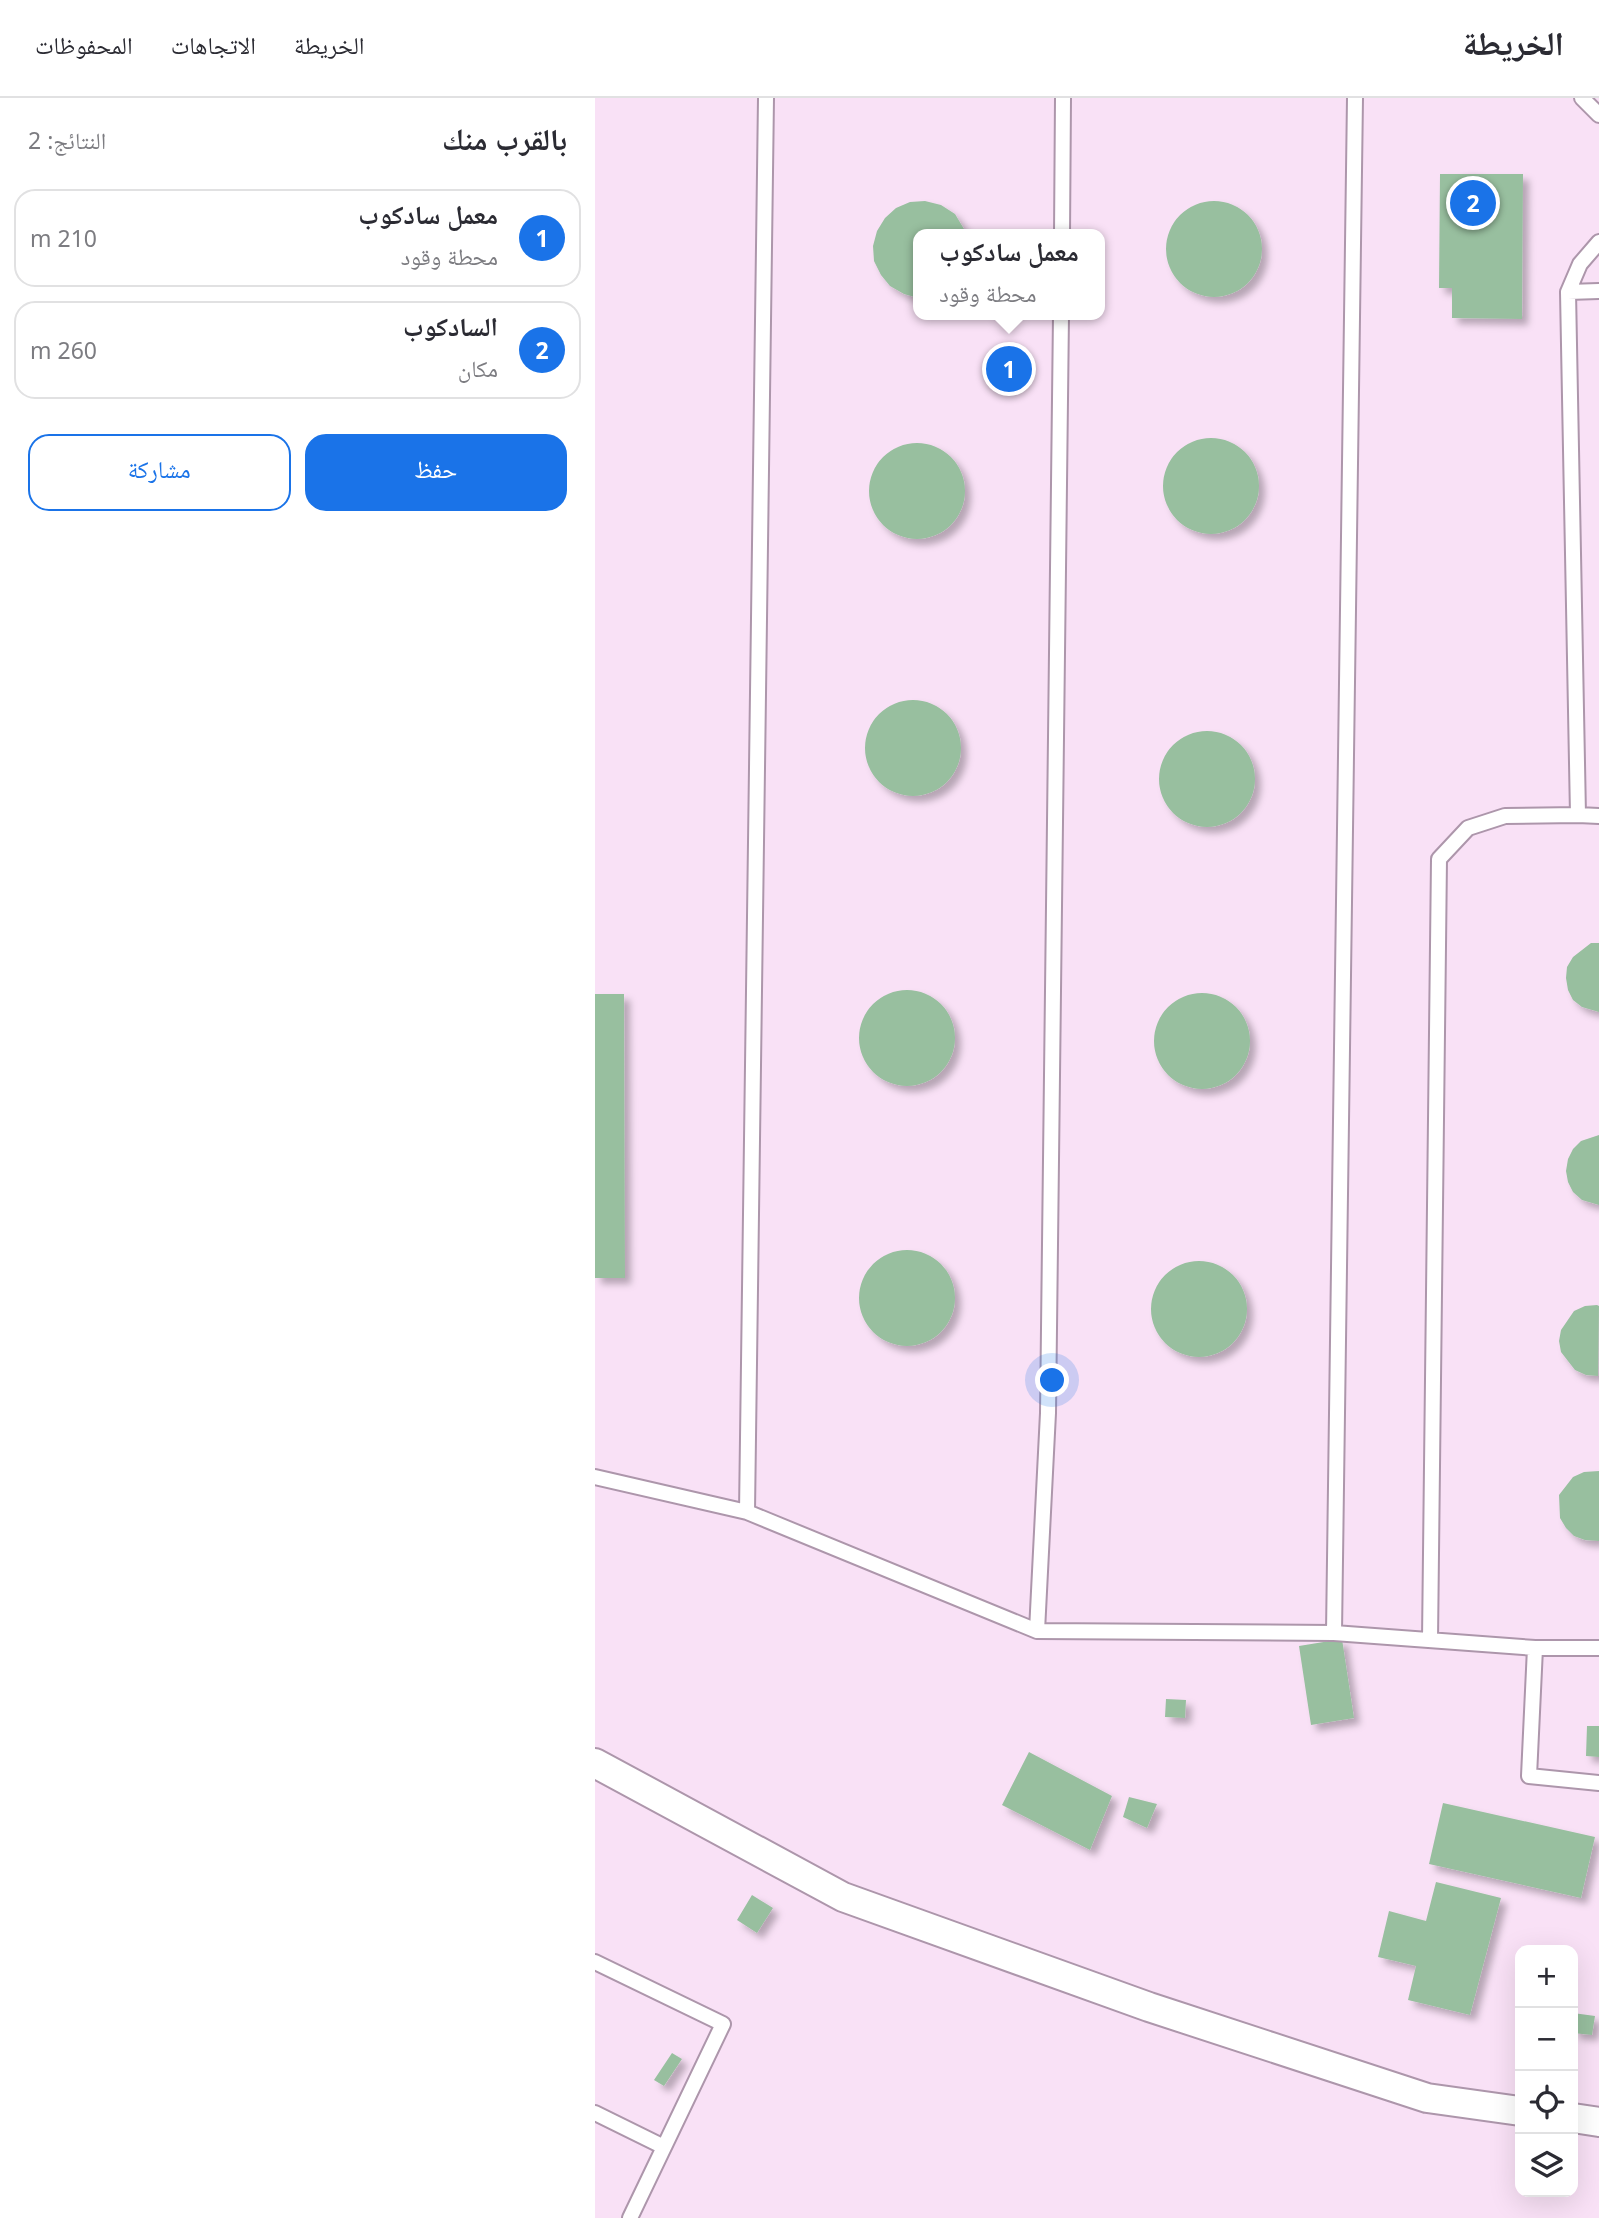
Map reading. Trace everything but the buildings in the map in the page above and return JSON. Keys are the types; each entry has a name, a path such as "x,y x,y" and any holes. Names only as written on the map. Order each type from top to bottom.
{"street":[{"path":"595,1763 843,1897 1149,2007 1427,2098 1515,2110"},
{"path":"1578,2119 1599,2122"}],"lane":[{"path":"747,1512 767,98"},
{"path":"1062,229 1063,98"},
{"path":"1334,1633 1355,98"},
{"path":"1583,98 1599,115"},
{"path":"1578,815 1568,292 1580,264 1599,242"},
{"path":"1568,292 1599,291"},
{"path":"1037,1631 1048,1413 1061,320"},
{"path":"1430,1640 1439,859 1468,828 1505,816 1599,816"},
{"path":"595,1477 747,1512 1037,1631 1334,1633 1535,1648 1599,1647"},
{"path":"1535,1648 1529,1776 1599,1783"},
{"path":"595,1962 723,2024 630,2218"},
{"path":"595,2113 664,2147"}],"place":[{"name":"السادكوب","path":"1473,203"},
{"name":"معمل سادكوب","path":"1009,369"}]}
